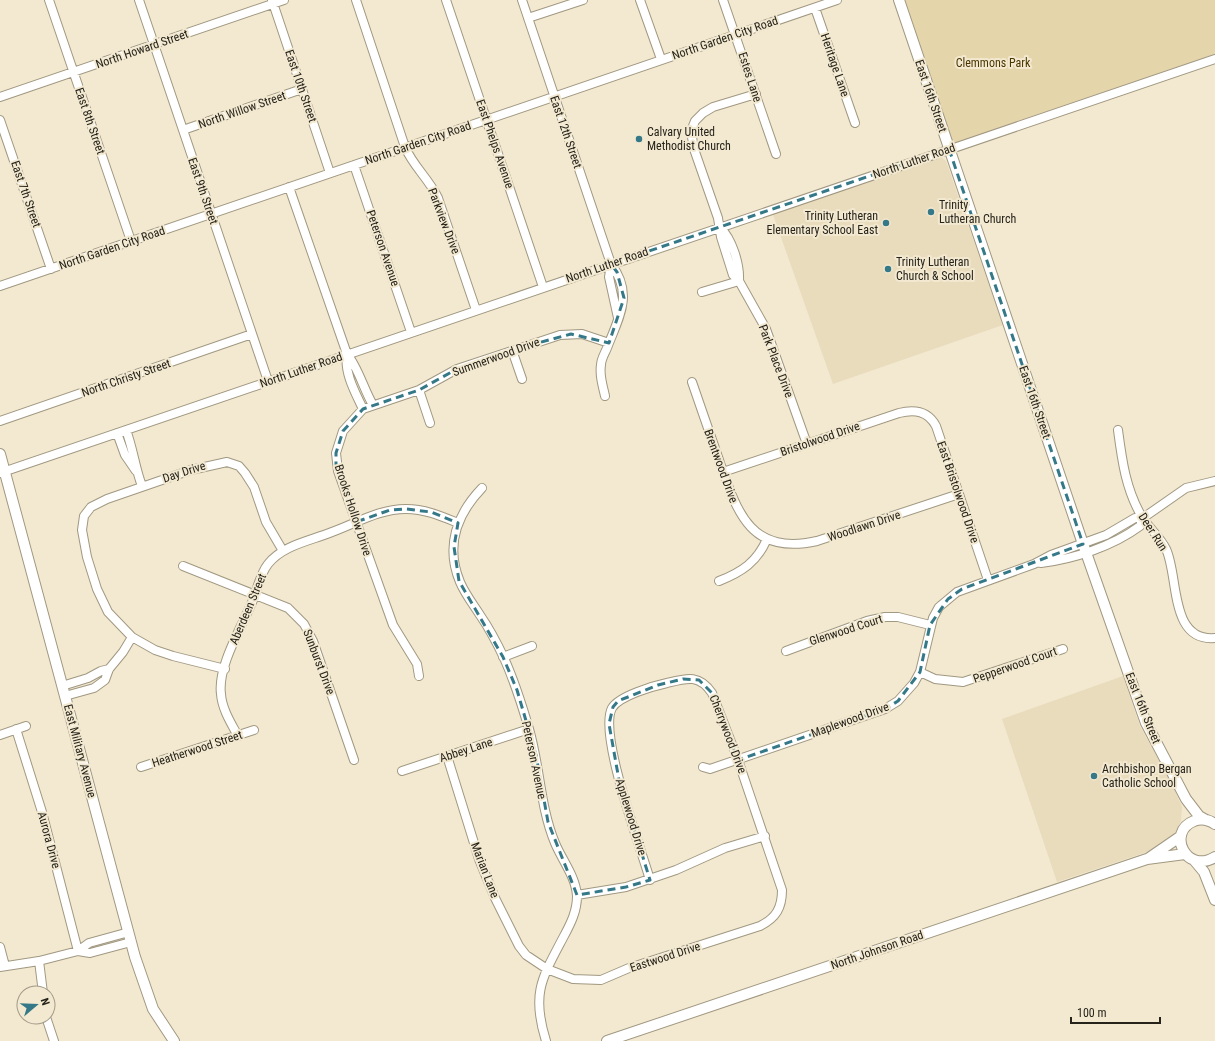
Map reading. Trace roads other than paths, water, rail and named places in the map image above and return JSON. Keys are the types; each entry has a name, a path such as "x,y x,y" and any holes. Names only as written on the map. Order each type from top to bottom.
{"main road":[{"name":"East 16th Street","path":"899,0 1146,723 1186,799 1199,816 1210,822"},
{"name":"East Military Avenue","path":"0,454 2,472 65,696 141,979 153,1009 174,1041"},
{"name":"East 16th Street","path":"1186,799 1187,825"},
{"path":"1210,822 1197,820 1187,825 1181,836 1181,846 1185,854 1194,860 1204,872 1215,900"},
{"name":"North Johnson Road","path":"1147,859 1181,836"},
{"name":"North Johnson Road","path":"607,1041 1147,859 1185,854"},
{"path":"1194,860 1202,862 1215,857"}],"street":[{"name":"East 8th Street","path":"49,0 131,241"},
{"name":"East 9th Street","path":"139,0 268,381"},
{"name":"North Howard Street","path":"0,97 154,45 272,2 284,0"},
{"name":"Parkview Drive","path":"356,0 405,147 415,165 432,186 438,198 476,310"},
{"name":"East Phelps Avenue","path":"446,0 543,287"},
{"name":"East 12th Street","path":"522,0 611,264 609,277 618,318 601,364 600,375 605,396"},
{"path":"528,18 583,0"},
{"path":"640,0 662,60"},
{"name":"Estes Lane","path":"723,0 736,34 776,154"},
{"name":"North Garden City Road","path":"0,286 837,0"},
{"name":"East 10th Street","path":"272,2 330,173"},
{"name":"Heritage Lane","path":"815,8 854,123"},
{"name":"North Luther Road","path":"2,472 1215,59"},
{"name":"North Willow Street","path":"183,130 302,89"},
{"name":"Park Place Drive","path":"756,94 703,112 695,121 692,131 694,149 720,227 727,234 740,272 739,281 766,329 807,444"},
{"name":"East 7th Street","path":"0,120 51,269"},
{"name":"Peterson Avenue","path":"354,165 411,332"},
{"path":"289,187 347,354 353,362 362,387 373,405"},
{"path":"702,292 739,281"},
{"name":"North Christy Street","path":"0,421 252,334"},
{"name":"Summerwood Drive","path":"363,408 419,390 457,369 560,335 582,334 609,343"},
{"path":"512,350 522,379"},
{"path":"347,354 345,363 354,389 363,408"},
{"name":"Brentwood Drive","path":"692,382 731,497 743,520 767,539"},
{"path":"419,390 430,423"},
{"name":"Brooks Hollow Drive","path":"363,408 342,431 336,453 338,472 393,625 417,664 420,676"},
{"name":"Bristolwood Drive","path":"723,472 899,413 909,410 918,412"},
{"name":"East Bristolwood Drive","path":"918,412 928,415 936,426 988,580"},
{"path":"126,430 134,450 136,471"},
{"name":"Deer Run","path":"1118,430 1125,478 1143,518 1165,548 1172,563 1177,606 1182,618 1195,633 1203,637 1215,638"},
{"path":"117,433 125,455 136,471 142,486"},
{"name":"Day Drive","path":"225,669 155,650 132,637 108,612 102,602 87,557 82,530 84,516 98,502 214,463 226,462 239,466 254,487 266,522 283,551"},
{"name":"Maplewood Drive","path":"703,767 710,769 738,760 885,709 898,702 920,672 930,625 939,607 962,589 1034,564 1053,561 1085,547 1109,545 1140,526 1143,518 1186,488 1215,481"},
{"name":"Peterson Avenue","path":"482,488 462,512 455,533 454,547 459,581 504,657 529,729 548,822 555,843 576,885 576,908 572,921 546,969 538,997 538,1012 546,1041"},
{"name":"Woodlawn Drive","path":"767,539 790,545 817,541 959,494"},
{"name":"Aberdeen Street","path":"238,736 229,720 221,695 220,683 228,656 268,564 283,551 379,513 406,509 431,512 458,523"},
{"path":"719,581 746,569 760,553 767,539"},
{"name":"Sunburst Drive","path":"183,566 288,608 304,624 313,641 354,760"},
{"name":"Glenwood Court","path":"786,651 867,621 885,617 898,616 930,625"},
{"path":"65,696 94,688 105,680 109,669 123,652 132,637"},
{"path":"504,657 532,646"},
{"name":"Pepperwood Court","path":"920,672 935,678 962,682 1063,649"},
{"path":"62,686 88,678 101,671 109,669"},
{"name":"Cherrywood Drive","path":"613,707 624,698 658,685 683,679 700,680 707,685 712,693 738,760 765,836 782,890 782,900 779,910"},
{"name":"Applewood Drive","path":"613,707 609,724 619,780 650,880"},
{"path":"0,735 26,726"},
{"name":"Aurora Drive","path":"16,729 42,812 78,951"},
{"name":"Abbey Lane","path":"402,771 529,729"},
{"name":"Heatherwood Street","path":"141,767 254,730"},
{"name":"Marian Lane","path":"447,756 479,860 495,898 519,946 526,955 546,969"},
{"path":"577,895 626,888 650,880 725,848 765,836"},
{"name":"Eastwood Drive","path":"546,969 573,979 601,980 629,968 760,926 774,917 779,910"},
{"path":"0,947 2,966 39,961 78,951 89,943 130,937"},
{"path":"39,961 42,985"},
{"path":"49,1025 54,1041"}],"place":[{"name":"Calvary United Methodist Church","path":"639,139"},
{"name":"Trinity Lutheran Church","path":"931,212"},
{"name":"Trinity Lutheran Elementary School East","path":"886,223"},
{"name":"Trinity Lutheran Church & School","path":"888,269"},
{"name":"Archbishop Bergan Catholic School","path":"1094,776"}],"park label":[{"name":"Clemmons Park","path":"993,63"}]}
